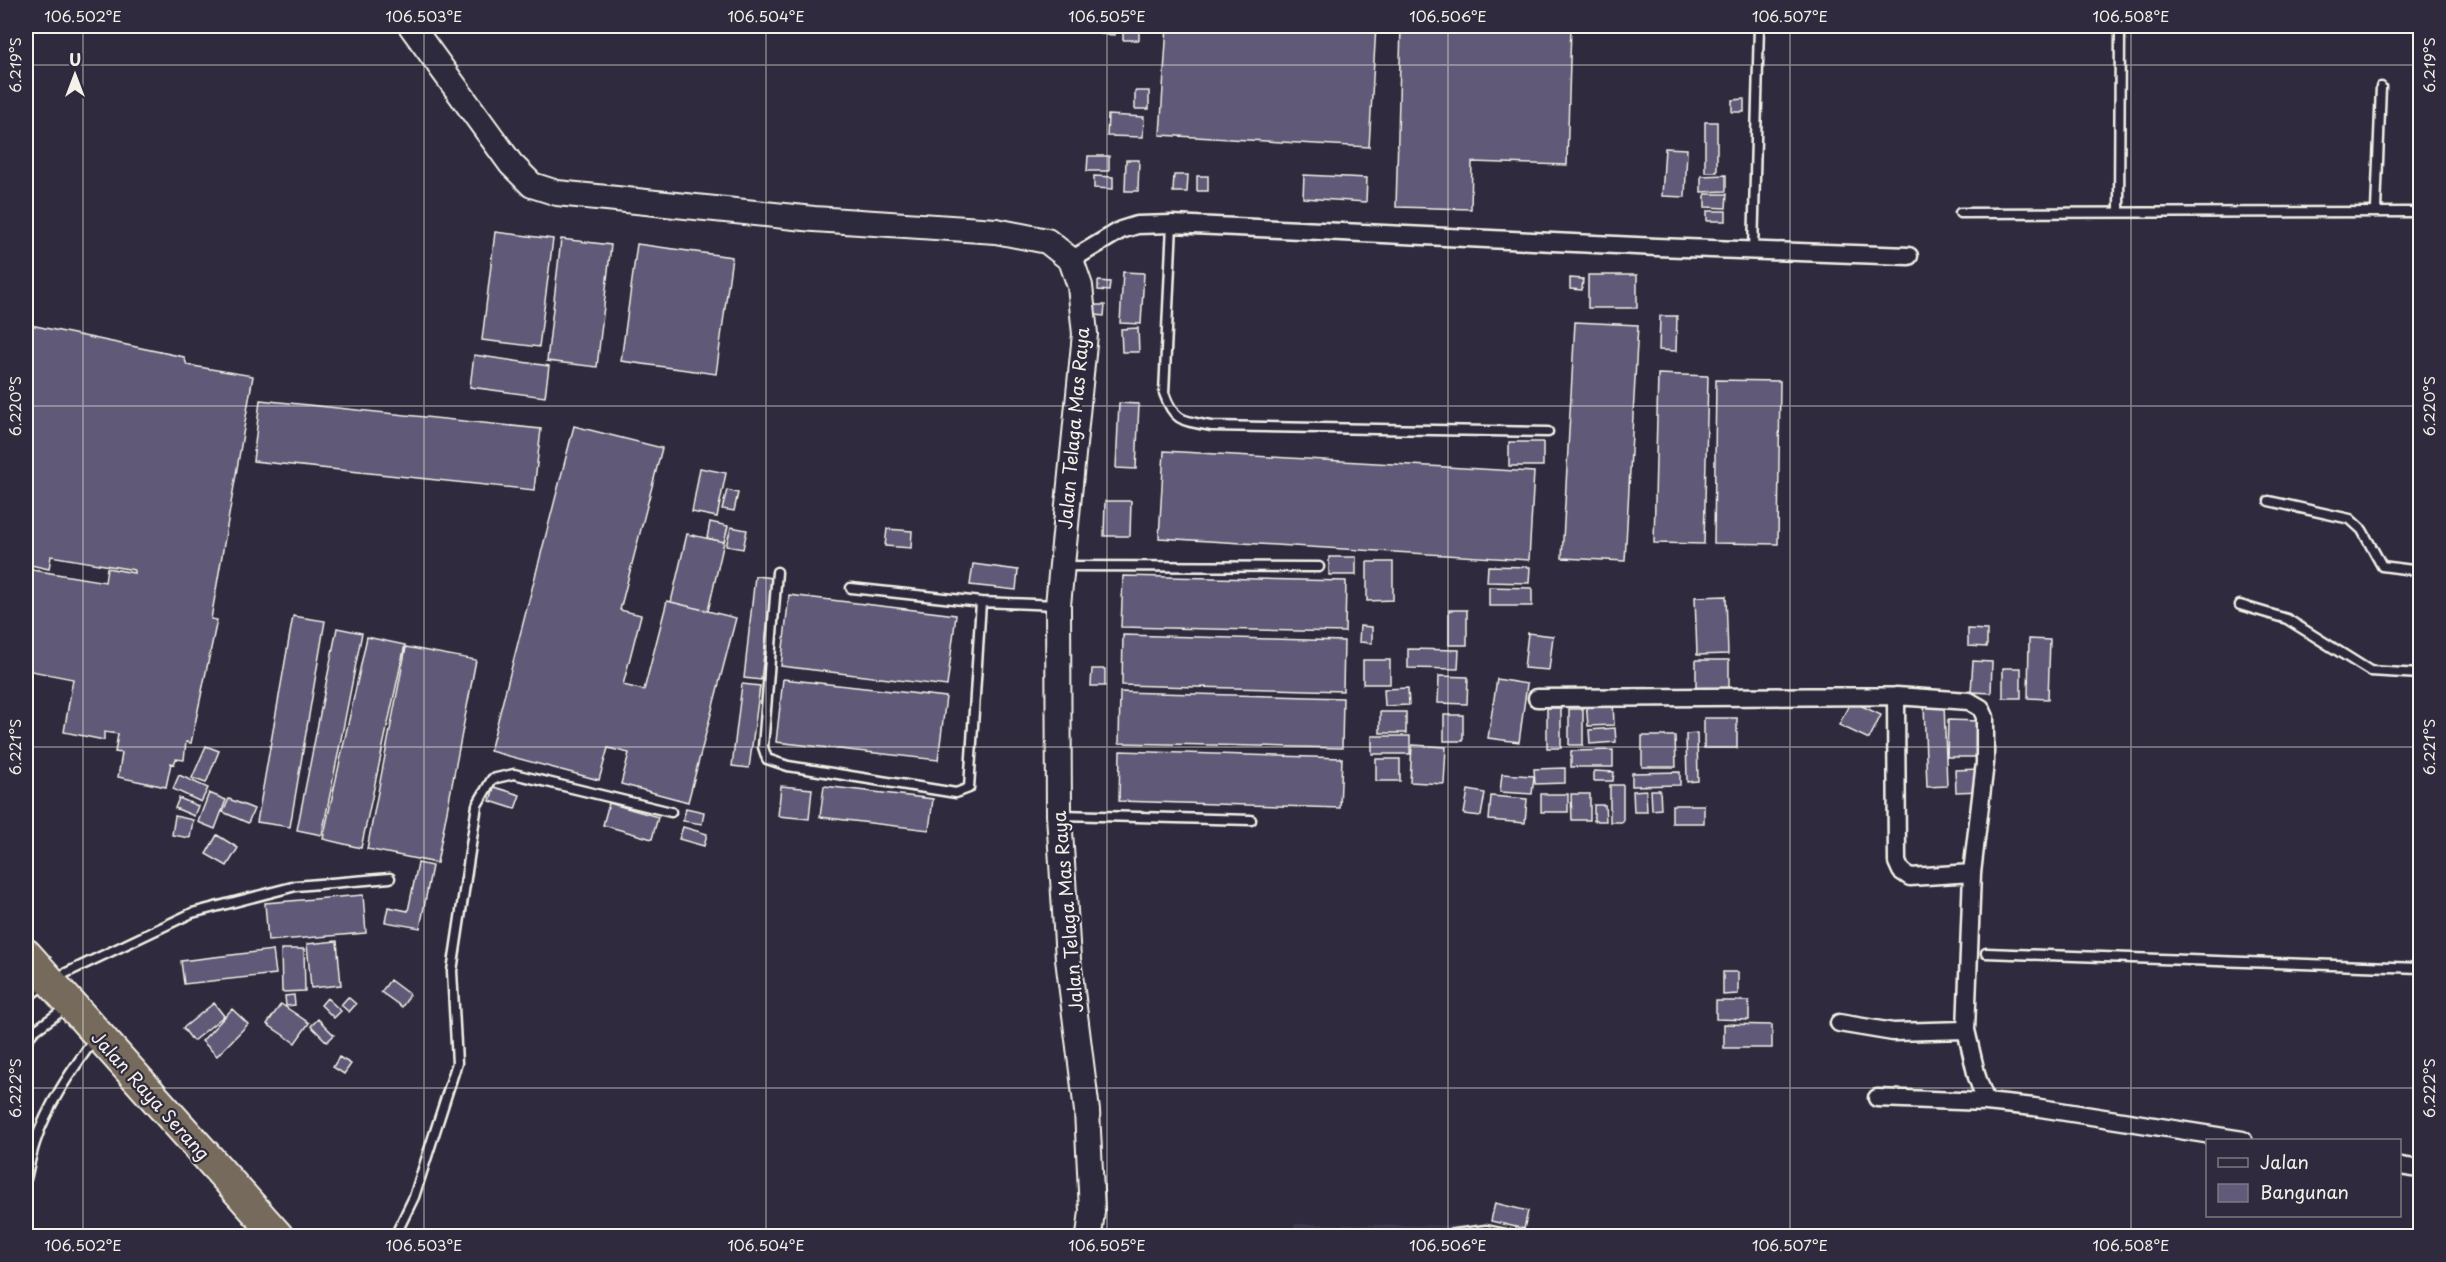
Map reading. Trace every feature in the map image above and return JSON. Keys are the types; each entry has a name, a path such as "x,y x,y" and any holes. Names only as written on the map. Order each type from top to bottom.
{"highway":[{"name":"Jalan Raya Serang","path":"26,954 278,1236"}],"main road":[{"path":"411,26 511,164 532,184 557,193 814,219 996,231 1047,241 1071,260"},
{"name":"Jalan Telaga Mas Raya","path":"1071,260 1080,286 1084,334 1075,440 1060,566 1058,605 1059,815 1068,959 1087,1111 1092,1210 1089,1236"}],"street":[{"path":"1071,260 1121,230 1137,225 1172,224 1909,256"},
{"path":"1896,696 1897,862 1901,872 1910,877 1972,873"},
{"path":"1537,698 1896,696 1955,699 1969,701 1981,708 1985,717 1985,763 1972,873 1966,1030 1977,1077 1986,1102"},
{"path":"1839,1023 1893,1032 1966,1030"},
{"path":"1877,1098 1986,1102 2034,1107 2236,1139"},
{"path":"2401,1166 2421,1169"}],"lane":[{"path":"1753,251 1759,26"},
{"path":"2119,212 2120,26"},
{"path":"2376,210 2381,87"},
{"path":"1960,213 2376,210 2421,212"},
{"path":"1172,224 1164,393 1170,411 1182,421 1212,426 1548,432"},
{"path":"2269,501 2350,519 2362,530 2382,566 2421,571"},
{"path":"1060,566 1319,567"},
{"path":"777,572 763,747 767,759 788,766 956,793 969,788 981,602"},
{"path":"851,588 981,602 1058,605"},
{"path":"2240,605 2287,619 2370,671 2421,674"},
{"path":"395,1236 414,1197 457,1063 452,971 477,805 492,779 514,774 671,812"},
{"path":"1059,815 1251,820"},
{"path":"26,998 49,981 192,914 296,886 390,878"},
{"path":"1986,953 2421,968"},
{"path":"26,1041 34,1031 70,1005"},
{"path":"26,1179 35,1142 53,1104 71,1072 97,1035"},
{"path":"1440,1236 1486,1230 1516,1236"}],"shaded area":[{"path":"1295,1224 1487,1226 1540,1236 1290,1236"}],"building":[{"path":"1100,26 1116,26 1115,35 1100,34"},
{"path":"1123,26 1139,26 1139,40 1123,40"},
{"path":"1167,26 1376,26 1369,147 1160,135"},
{"path":"1401,26 1571,26 1567,165 1472,162 1471,209 1396,207"},
{"path":"1135,91 1149,91 1149,109 1135,109"},
{"path":"1744,99 1744,112 1732,112 1732,100"},
{"path":"1108,115 1144,117 1143,137 1107,136"},
{"path":"1705,122 1717,122 1717,172 1705,172"},
{"path":"1665,148 1687,149 1685,197 1662,196"},
{"path":"1088,156 1109,156 1109,171 1087,171"},
{"path":"1126,160 1139,160 1138,191 1125,191"},
{"path":"1174,175 1188,175 1187,192 1173,192"},
{"path":"1304,175 1367,178 1366,202 1303,198"},
{"path":"1726,175 1726,191 1701,192 1701,176"},
{"path":"1094,176 1113,177 1113,189 1094,188"},
{"path":"1197,176 1208,176 1208,191 1197,191"},
{"path":"1705,194 1727,194 1726,208 1705,207"},
{"path":"1707,211 1726,211 1726,221 1707,221"},
{"path":"495,232 553,239 539,347 482,340"},
{"path":"561,239 611,245 597,367 547,361"},
{"path":"637,244 732,257 716,374 621,361"},
{"path":"1123,272 1144,273 1141,324 1120,323"},
{"path":"1588,275 1637,275 1637,308 1588,308"},
{"path":"1570,278 1583,279 1582,290 1570,289"},
{"path":"1098,281 1110,282 1109,291 1098,290"},
{"path":"1095,305 1105,305 1104,316 1095,315"},
{"path":"1660,316 1677,316 1676,351 1659,350"},
{"path":"1575,322 1638,325 1625,561 1562,558"},
{"path":"26,324 184,357 187,365 253,376 211,619 217,620 191,743 186,742 184,760 176,759 174,764 171,763 166,787 118,777 122,753 115,752 118,734 104,732 104,740 64,732 73,679 26,670 26,569 105,582 107,568 134,573 134,570 51,556 49,569 26,564"},
{"path":"1138,328 1139,352 1122,352 1121,329"},
{"path":"474,355 549,366 545,397 470,387"},
{"path":"1658,374 1708,376 1704,544 1654,543"},
{"path":"1716,380 1780,381 1778,544 1714,543"},
{"path":"260,400 541,429 534,490 253,461"},
{"path":"1119,403 1139,404 1136,469 1116,468"},
{"path":"574,426 662,448 620,610 641,615 623,685 644,690 667,601 736,618 688,802 621,784 629,753 608,748 599,780 490,751"},
{"path":"1509,442 1543,442 1543,466 1509,466"},
{"path":"1164,451 1534,472 1529,560 1159,538"},
{"path":"700,468 726,473 717,517 692,512"},
{"path":"727,490 738,493 734,511 722,509"},
{"path":"1105,501 1131,501 1130,536 1104,536"},
{"path":"710,522 728,526 724,542 707,538"},
{"path":"731,527 747,530 743,549 726,546"},
{"path":"887,529 912,531 911,548 885,546"},
{"path":"687,534 724,542 708,611 671,602"},
{"path":"1329,557 1356,557 1356,575 1329,575"},
{"path":"1367,562 1393,562 1393,600 1367,601"},
{"path":"973,564 1018,570 1016,590 970,585"},
{"path":"1488,566 1530,567 1529,583 1487,582"},
{"path":"755,576 773,578 761,680 744,678"},
{"path":"1123,576 1346,581 1345,632 1121,627"},
{"path":"1489,587 1532,588 1532,606 1489,606"},
{"path":"789,595 956,615 947,686 781,666"},
{"path":"1726,596 1728,654 1697,655 1695,597"},
{"path":"1449,610 1467,610 1467,645 1449,645"},
{"path":"293,616 325,621 290,827 257,822"},
{"path":"1360,626 1372,627 1372,643 1359,642"},
{"path":"337,628 362,633 322,835 297,830"},
{"path":"1968,629 1987,630 1987,647 1968,646"},
{"path":"1528,633 1553,636 1549,670 1524,668"},
{"path":"1123,635 1344,641 1343,691 1122,685"},
{"path":"367,637 405,645 361,848 323,839"},
{"path":"2029,639 2050,640 2048,699 2028,698"},
{"path":"406,647 476,660 437,863 367,849"},
{"path":"1408,649 1459,650 1458,669 1408,668"},
{"path":"1363,660 1390,660 1390,684 1363,684"},
{"path":"1696,660 1729,660 1729,689 1696,689"},
{"path":"1973,661 1992,662 1991,693 1971,692"},
{"path":"2003,668 2021,668 2021,698 2003,698"},
{"path":"1092,669 1105,669 1105,686 1091,686"},
{"path":"1439,676 1468,677 1467,704 1438,703"},
{"path":"783,679 946,697 938,760 776,742"},
{"path":"1497,679 1527,684 1519,742 1488,738"},
{"path":"742,684 760,686 749,768 732,766"},
{"path":"1408,688 1409,705 1385,706 1384,689"},
{"path":"1120,692 1343,698 1342,748 1119,743"},
{"path":"1613,700 1614,725 1588,726 1586,702"},
{"path":"1851,701 1881,715 1869,739 1839,725"},
{"path":"1944,704 1947,786 1927,787 1924,705"},
{"path":"1547,708 1561,708 1561,748 1547,748"},
{"path":"1569,709 1583,709 1583,745 1569,745"},
{"path":"1380,712 1406,712 1406,733 1380,733"},
{"path":"1444,715 1463,715 1463,741 1444,741"},
{"path":"1704,718 1737,718 1737,748 1704,748"},
{"path":"1948,720 1979,721 1979,757 1947,757"},
{"path":"1615,728 1616,742 1590,744 1589,730"},
{"path":"1697,733 1698,781 1687,782 1686,734"},
{"path":"1372,736 1410,736 1410,754 1372,754"},
{"path":"1642,736 1675,736 1676,767 1642,767"},
{"path":"1412,745 1446,747 1444,784 1410,782"},
{"path":"206,746 219,751 206,783 192,778"},
{"path":"1613,750 1613,767 1571,767 1571,751"},
{"path":"1120,751 1342,758 1340,808 1119,801"},
{"path":"1376,759 1400,759 1400,781 1376,781"},
{"path":"1565,768 1565,783 1535,784 1534,769"},
{"path":"1979,769 1980,791 1956,792 1955,770"},
{"path":"1594,771 1614,772 1613,781 1594,781"},
{"path":"1680,772 1680,785 1632,786 1632,773"},
{"path":"1502,774 1534,776 1532,794 1500,792"},
{"path":"179,775 208,788 201,802 173,789"},
{"path":"1610,785 1623,785 1623,822 1610,822"},
{"path":"781,786 812,789 809,819 778,816"},
{"path":"824,786 933,799 929,830 820,817"},
{"path":"494,787 520,795 515,809 490,801"},
{"path":"1468,790 1485,793 1481,816 1464,814"},
{"path":"1646,790 1647,812 1634,812 1633,791"},
{"path":"1651,790 1660,790 1661,809 1652,810"},
{"path":"209,793 226,800 215,829 198,822"},
{"path":"1541,794 1568,794 1568,812 1541,812"},
{"path":"1571,794 1590,794 1590,820 1572,820"},
{"path":"1491,796 1527,799 1525,823 1489,820"},
{"path":"179,798 198,806 194,816 175,808"},
{"path":"229,799 254,809 248,823 223,812"},
{"path":"609,803 658,817 652,839 603,825"},
{"path":"1594,805 1605,805 1606,821 1594,821"},
{"path":"1672,805 1704,805 1704,823 1672,823"},
{"path":"686,808 704,812 702,824 683,821"},
{"path":"175,816 193,820 190,838 172,835"},
{"path":"683,827 707,834 704,846 679,839"},
{"path":"217,835 238,848 227,866 206,854"},
{"path":"418,863 432,866 420,928 385,922 388,907 408,911"},
{"path":"363,895 366,933 268,941 265,903"},
{"path":"337,941 341,985 311,988 307,944"},
{"path":"281,949 304,949 305,991 282,992"},
{"path":"273,950 276,974 184,984 181,961"},
{"path":"1723,972 1738,972 1738,994 1723,995"},
{"path":"390,980 410,995 402,1007 381,992"},
{"path":"294,995 295,1005 286,1006 285,996"},
{"path":"348,997 356,1004 349,1012 341,1005"},
{"path":"327,998 341,1011 334,1018 321,1005"},
{"path":"1716,1001 1749,1001 1749,1020 1716,1019"},
{"path":"214,1003 224,1016 193,1041 183,1028"},
{"path":"281,1004 309,1023 295,1043 267,1024"},
{"path":"232,1009 248,1024 217,1056 202,1041"},
{"path":"318,1019 334,1035 327,1042 311,1026"},
{"path":"1724,1024 1772,1025 1772,1048 1724,1048"},
{"path":"339,1057 351,1064 344,1074 333,1067"},
{"path":"1495,1203 1528,1211 1524,1229 1491,1221"}]}
